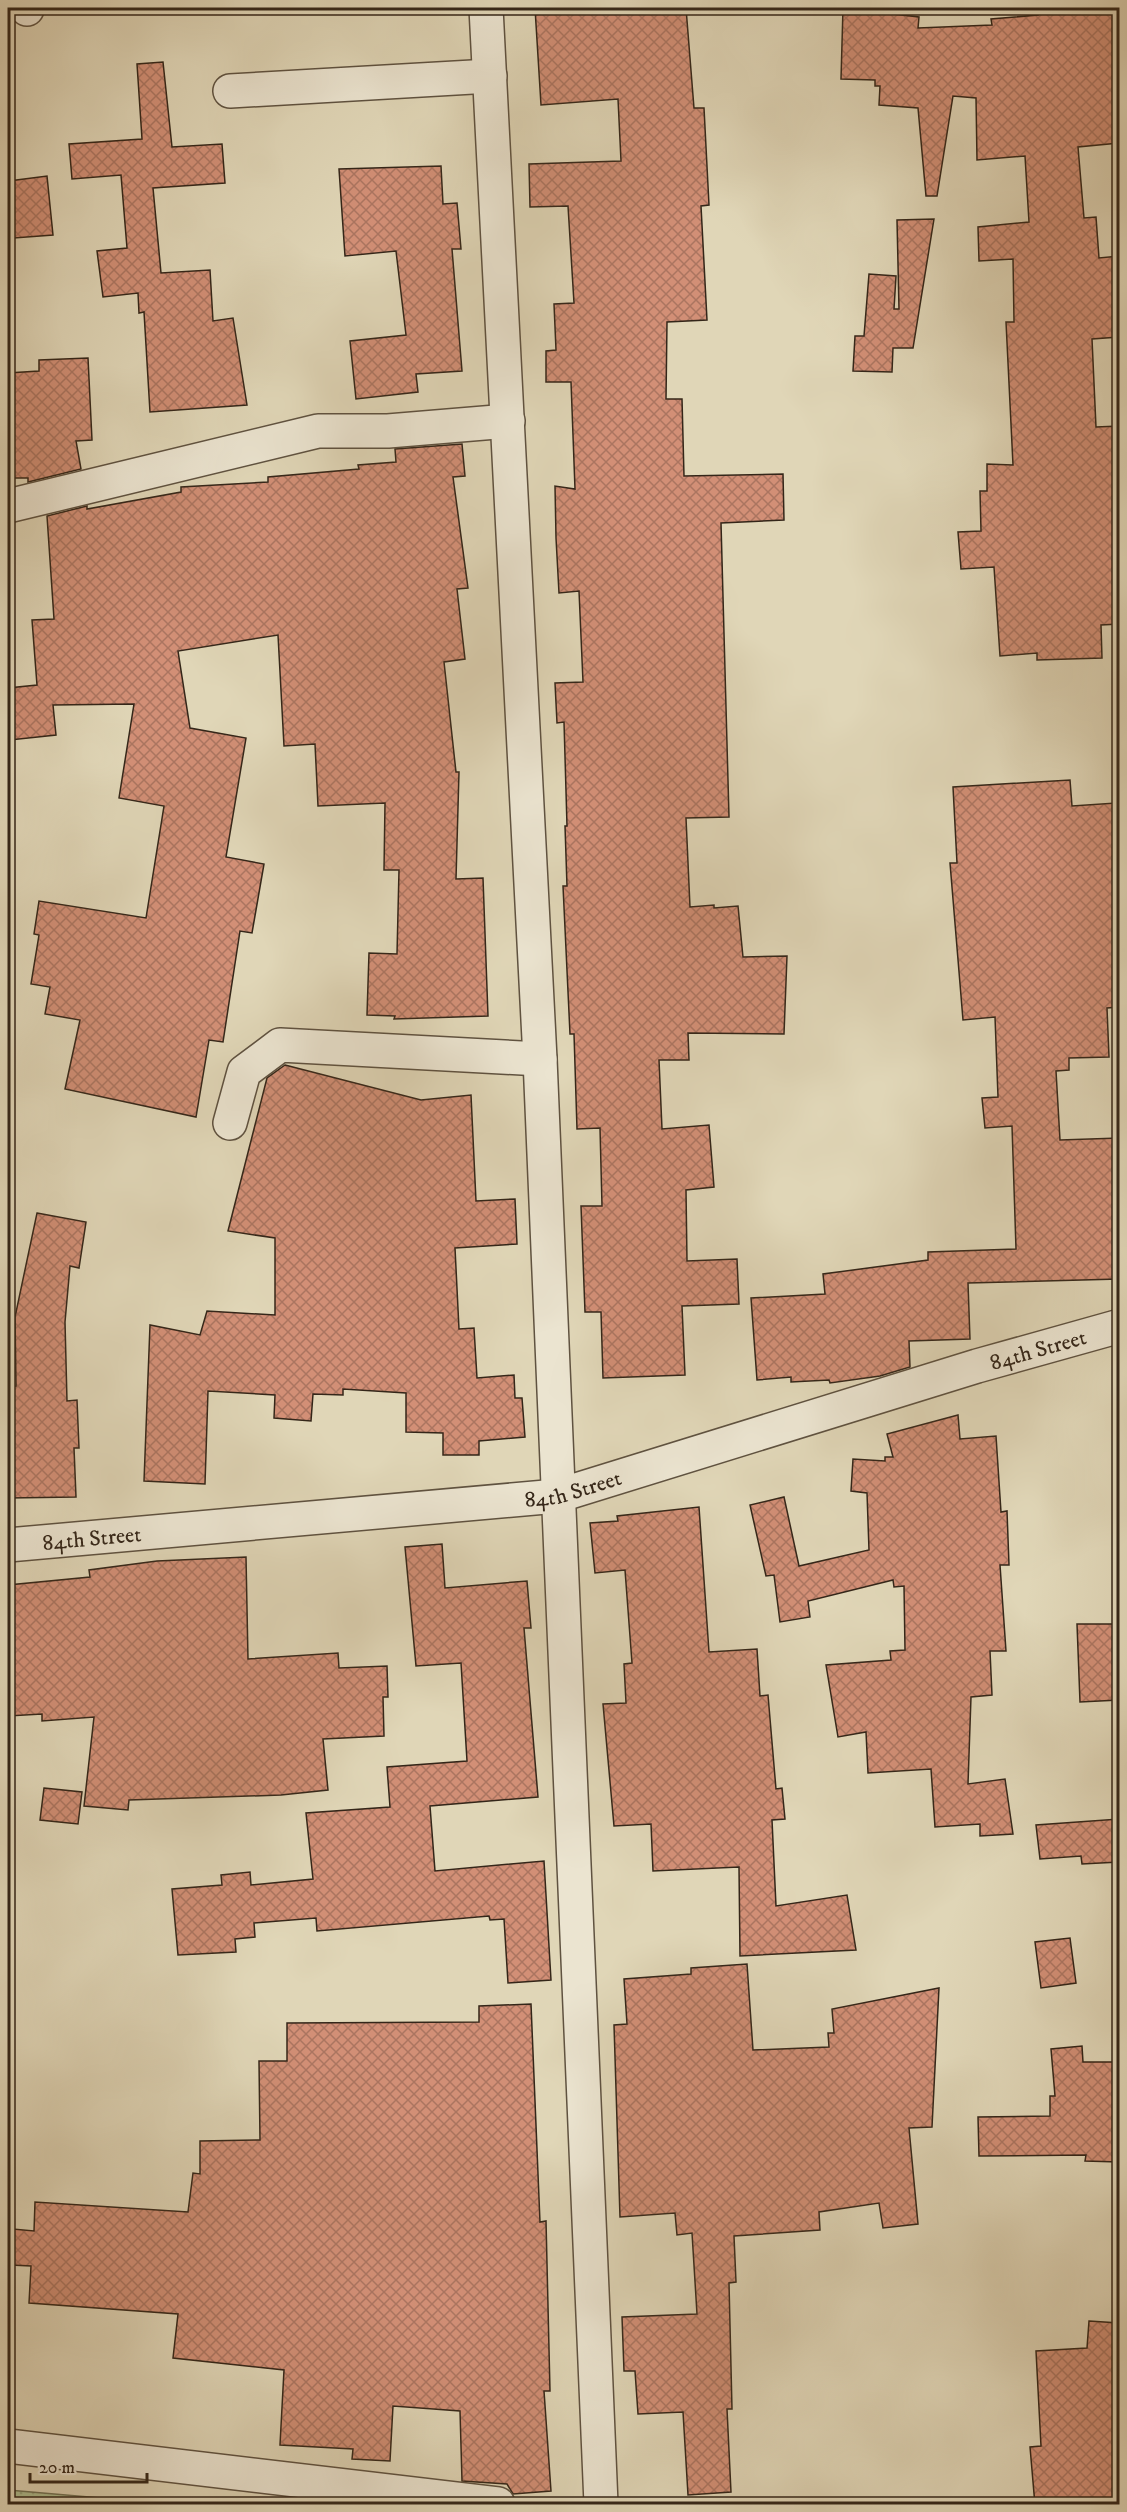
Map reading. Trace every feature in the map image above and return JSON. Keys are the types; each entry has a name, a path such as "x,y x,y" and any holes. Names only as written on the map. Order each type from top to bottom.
{"street":[{"path":"486,8 540,1059 601,2505"},
{"path":"230,91 490,76"},
{"path":"8,506 318,431 388,431 508,422"},
{"path":"230,1123 244,1072 280,1045 540,1059"},
{"name":"84th Street","path":"8,1545 557,1496 966,1369 1119,1326"},
{"path":"8,2446 498,2505"}],"green space":[{"path":"8,2490 170,2504 8,2504"}],"building":[{"path":"535,8 686,8 694,108 704,108 709,205 701,206 707,320 667,322 666,399 682,399 684,476 783,474 784,520 721,523 729,817 686,818 690,907 738,906 743,957 787,956 784,1034 688,1033 689,1060 659,1060 662,1129 709,1125 714,1187 686,1190 687,1261 737,1259 739,1304 682,1306 685,1375 603,1378 601,1312 585,1312 581,1206 602,1206 600,1128 577,1129 574,1034 570,1034 563,886 567,886 564,722 557,723 555,683 583,682 579,591 559,593 556,538 555,486 575,489 571,382 546,382 546,351 556,350 554,304 574,303 568,206 530,207 529,164 621,161 618,99 541,105"},
{"path":"843,8 892,8 893,14 919,17 918,28 992,25 991,19 1038,15 1037,8 1119,8 1119,143 1078,147 1084,218 1096,217 1099,258 1119,256 1119,337 1092,339 1096,427 1119,426 1119,624 1101,625 1102,658 1037,660 1037,653 1000,656 994,567 961,569 958,532 981,531 980,491 987,491 987,464 1013,465 1006,322 1014,322 1013,259 979,261 978,227 1029,222 1025,156 977,160 976,98 953,96 937,196 926,196 918,108 879,105 880,86 875,86 875,80 841,79"},
{"path":"163,62 172,147 222,144 225,183 153,188 161,273 210,270 213,321 233,318 247,405 150,412 144,312 139,313 138,293 103,297 97,251 127,248 121,175 72,179 69,144 142,139 137,64"},
{"path":"441,166 443,204 457,203 461,249 452,249 462,371 416,374 418,392 356,399 350,341 406,335 396,251 345,256 339,169"},
{"path":"47,176 53,235 14,238 9,181"},
{"path":"934,219 913,348 893,348 892,372 853,371 855,336 864,336 869,274 896,276 894,309 899,309 897,220"},
{"path":"88,358 92,440 76,441 81,469 28,482 28,478 8,478 8,373 39,371 39,360"},
{"path":"462,444 465,476 453,477 468,588 457,589 465,659 444,662 456,772 459,772 456,879 483,878 488,1016 394,1019 395,1016 367,1015 369,953 397,954 399,870 384,870 385,803 318,806 315,744 284,746 278,635 178,651 190,728 246,738 226,857 264,864 252,933 240,931 223,1042 209,1040 196,1117 65,1089 80,1020 45,1014 50,987 31,984 39,935 34,934 39,901 146,918 164,806 119,798 134,704 53,705 56,735 10,740 8,688 37,685 32,620 54,619 47,516 87,506 87,509 181,492 181,487 268,482 268,477 359,469 358,465 396,462 395,449"},
{"path":"1070,780 1072,806 1116,803 1119,845 1119,1007 1107,1008 1109,1057 1069,1058 1069,1070 1056,1071 1060,1140 1119,1138 1119,1279 968,1283 970,1339 909,1341 910,1367 880,1376 830,1383 829,1380 791,1382 791,1377 757,1380 751,1298 825,1294 823,1274 928,1260 928,1252 1016,1249 1012,1126 985,1128 982,1098 998,1097 995,1017 963,1020 950,863 957,863 953,787"},
{"path":"285,1065 421,1100 471,1095 476,1201 515,1199 517,1244 455,1248 459,1329 474,1328 477,1378 514,1375 515,1398 522,1398 525,1437 479,1441 479,1455 443,1455 443,1433 406,1432 406,1393 343,1389 343,1395 313,1394 311,1421 274,1418 275,1395 208,1391 205,1484 144,1481 150,1325 200,1335 207,1311 275,1315 275,1238 228,1231 267,1078"},
{"path":"37,1213 86,1222 79,1268 70,1266 65,1322 67,1401 77,1400 79,1448 74,1448 76,1497 8,1498 8,1387 16,1386 15,1317"},
{"path":"958,1415 960,1439 996,1436 1001,1512 1007,1511 1009,1565 1000,1565 1006,1651 990,1651 992,1695 971,1697 968,1784 1005,1779 1013,1834 980,1836 980,1824 935,1827 931,1769 868,1773 866,1732 838,1737 826,1665 891,1660 890,1651 905,1650 904,1586 894,1587 893,1580 808,1601 810,1617 780,1622 774,1575 766,1576 750,1505 784,1497 799,1566 869,1550 867,1493 851,1491 853,1459 885,1461 885,1457 893,1457 887,1434"},
{"path":"699,1507 709,1652 757,1649 760,1696 768,1695 776,1789 782,1788 785,1819 772,1820 776,1906 847,1895 856,1950 740,1956 739,1867 653,1871 651,1824 614,1826 603,1704 626,1703 624,1664 632,1663 625,1570 595,1573 590,1523 618,1521 617,1516"},
{"path":"442,1544 445,1588 527,1581 531,1628 524,1628 538,1797 430,1806 435,1871 544,1861 551,1980 508,1983 504,1919 490,1920 489,1916 317,1931 316,1918 254,1923 255,1937 235,1939 236,1952 178,1955 172,1889 222,1885 221,1875 250,1872 251,1885 313,1879 306,1813 390,1807 387,1767 467,1761 461,1663 416,1666 405,1547"},
{"path":"246,1557 248,1659 338,1653 339,1668 387,1666 388,1697 383,1697 384,1736 323,1739 328,1790 281,1795 129,1800 128,1810 84,1806 94,1717 42,1721 42,1714 8,1716 8,1585 90,1577 89,1570 157,1561"},
{"path":"1077,1624 1119,1624 1119,1700 1080,1702"},
{"path":"44,1788 82,1792 78,1824 40,1820"},
{"path":"1119,1819 1119,1862 1082,1864 1081,1856 1040,1859 1036,1825"},
{"path":"1070,1938 1076,1983 1041,1988 1035,1942"},
{"path":"747,1964 753,2050 829,2047 828,2033 834,2033 832,2009 939,1988 932,2127 909,2128 918,2224 883,2228 879,2203 819,2212 820,2230 734,2236 736,2282 729,2283 732,2409 727,2409 731,2492 688,2495 683,2412 638,2414 635,2371 624,2371 622,2317 697,2314 692,2233 677,2235 675,2213 620,2217 614,2025 627,2024 624,1979 691,1974 691,1968"},
{"path":"531,2004 540,2222 546,2221 550,2391 544,2391 551,2491 513,2494 507,2484 462,2481 460,2411 393,2406 390,2461 352,2459 353,2449 280,2445 284,2370 173,2358 178,2314 29,2303 31,2266 11,2265 13,2229 34,2231 35,2202 188,2212 193,2173 200,2174 200,2141 260,2140 259,2061 287,2061 287,2023 479,2022 479,2006"},
{"path":"1082,2046 1083,2062 1119,2062 1119,2162 1085,2161 1086,2155 979,2156 978,2117 1050,2116 1050,2096 1055,2096 1051,2049"},
{"path":"1089,2321 1119,2323 1119,2505 1035,2505 1030,2447 1041,2446 1036,2351 1087,2348"}]}
